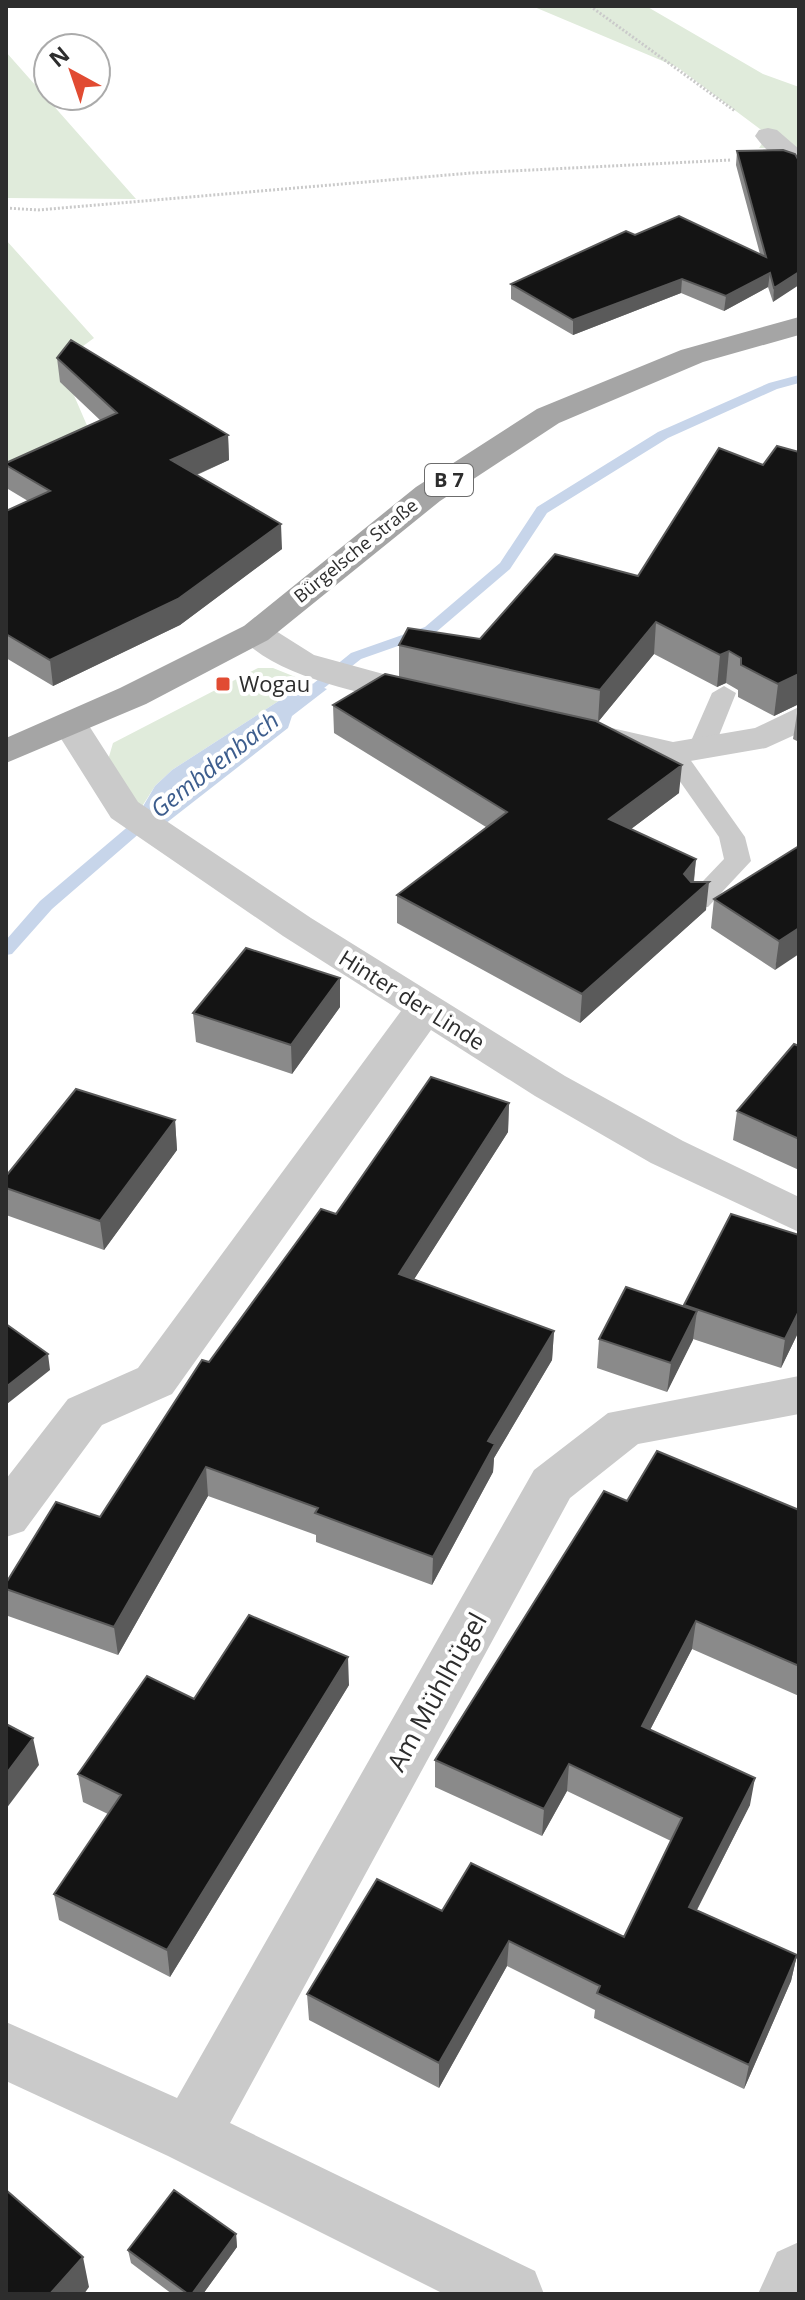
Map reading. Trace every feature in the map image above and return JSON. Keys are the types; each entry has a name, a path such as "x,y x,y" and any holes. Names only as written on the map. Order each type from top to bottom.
{"main road":[{"name":"Bürgelsche Straße","path":"6,752 71,726 256,633 428,494 548,416 692,356 799,326"}],"street":[{"path":"768,136 796,157"},
{"path":"256,633 301,663 460,705"},
{"path":"551,725 687,751 766,737 799,718"},
{"name":"Hinter der Linde","path":"71,726 140,821 424,1010 667,1152 799,1216"},
{"path":"6,1517 85,1412 155,1381 424,1010"},
{"name":"Am Mühlhügel","path":"190,2135 552,1484 625,1427 799,1395"},
{"path":"6,2051 190,2135 512,2294"},
{"path":"790,2294 799,2274"}],"lane":[{"path":"698,901 738,861 732,837 687,751 724,693"}],"path":[{"path":"590,6 768,136"},
{"path":"6,208 38,210 471,173 796,157"}],"green space":[{"path":"532,6 646,6 763,74 799,87 799,147 759,148 768,135 677,67"},
{"path":"6,52 32,81 32,112 59,112 136,199 6,198"},
{"path":"6,240 94,338 60,363 95,444 6,476"},
{"path":"258,668 273,668 308,682 172,770 155,786 141,808 108,760 113,743"}],"water":[{"path":"308,682 327,689 292,716 288,728 165,824 142,808 155,786 172,770"}],"building":[{"path":"783,150 799,159 799,272 774,288 770,273 726,296 682,279 573,320 511,284 626,231 635,235 679,216 766,257 737,151"},
{"path":"71,340 228,435 171,460 281,524 178,599 50,660 6,634 6,511 50,491 6,463 117,413 57,358"},
{"path":"777,446 799,452 799,674 778,684 741,665 741,658 729,651 720,655 656,622 600,690 399,645 408,628 480,639 555,554 638,576 719,448 763,465"},
{"path":"385,674 596,721 682,765 609,819 696,859 684,874 691,882 709,882 582,994 397,895 507,812 333,705"},
{"path":"799,846 799,928 779,941 714,899"},
{"path":"246,948 340,978 291,1045 193,1013"},
{"path":"794,1044 799,1046 799,1139 737,1111"},
{"path":"431,1077 509,1103 399,1274 554,1331 488,1441 495,1444 433,1557 315,1513 318,1508 206,1467 114,1627 6,1589 6,1583 56,1502 100,1517 202,1360 209,1362 321,1209 336,1214"},
{"path":"76,1089 175,1120 100,1221 6,1188 6,1176"},
{"path":"731,1214 799,1235 799,1311 785,1339 684,1305"},
{"path":"626,1287 697,1311 671,1363 599,1339"},
{"path":"6,1324 48,1354 6,1387"},
{"path":"657,1451 799,1510 799,1666 696,1621 642,1726 755,1778 689,1907 797,1955 749,2065 597,1993 600,1986 509,1941 439,2063 307,1994 377,1879 442,1911 471,1863 624,1937 682,1818 569,1764 544,1809 435,1760 604,1491 627,1501"},
{"path":"249,1615 348,1657 167,1950 54,1894 121,1795 78,1774 147,1676 194,1699"},
{"path":"6,1724 33,1738 6,1774"},
{"path":"6,2190 83,2257 50,2294 6,2294"},
{"path":"174,2190 236,2234 192,2294 128,2250"}],"waterway":[{"name":"Gembdenbach","path":"300,700 356,656 430,630 505,566 542,510 663,435 773,386 799,379"},
{"name":"Gembdenbach","path":"6,950 46,905 150,816"}],"place":[{"name":"Wogau","path":"223,684"}]}
